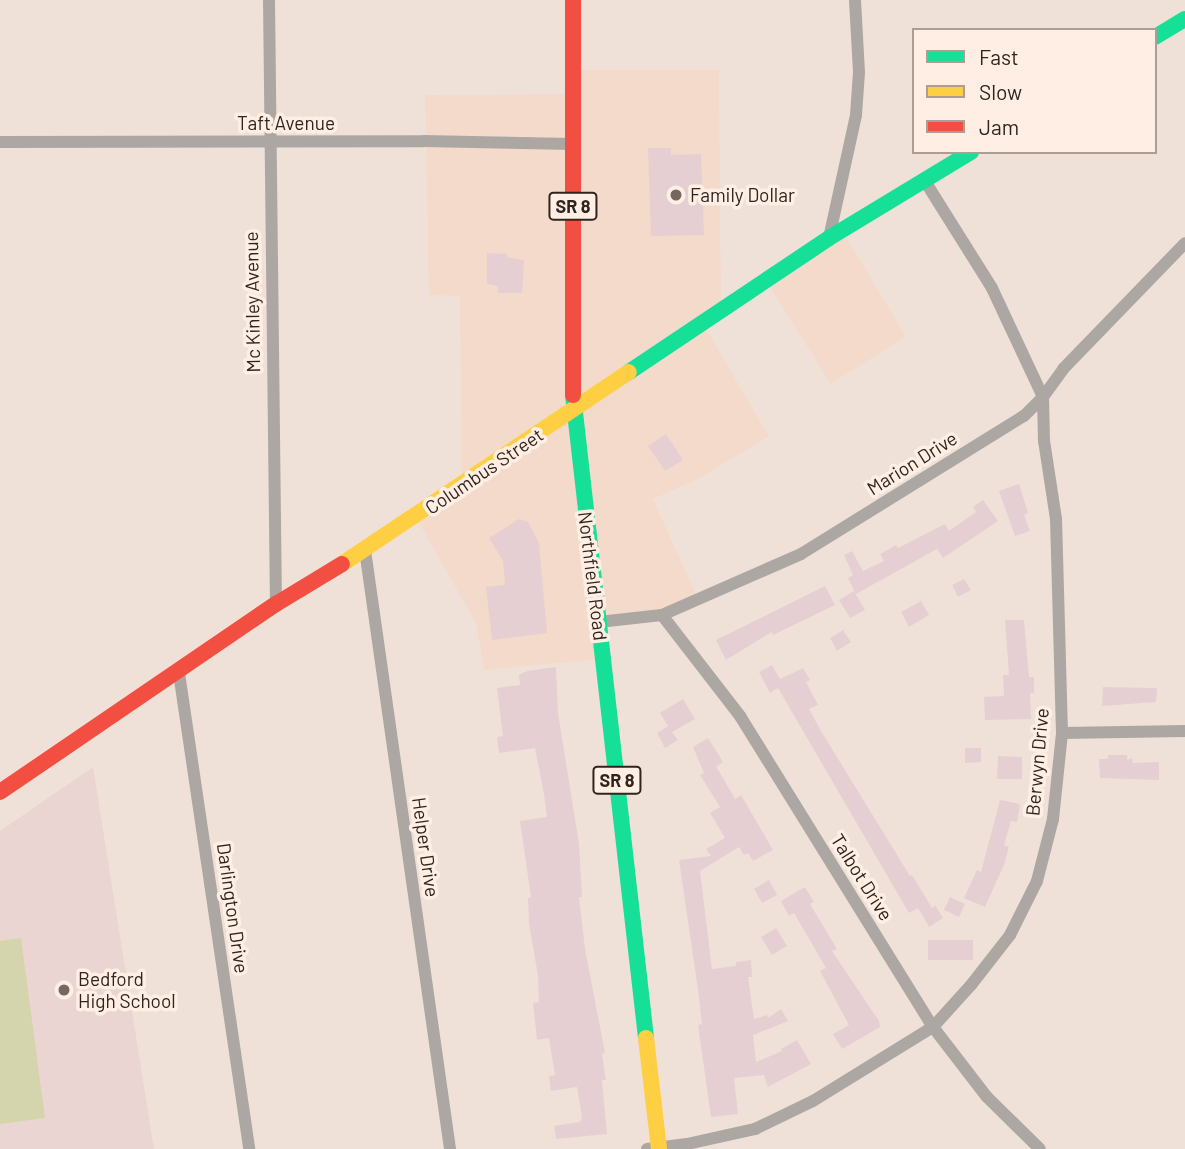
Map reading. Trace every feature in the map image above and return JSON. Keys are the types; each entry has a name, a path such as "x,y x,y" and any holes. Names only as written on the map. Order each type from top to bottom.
{"street":[{"name":"Mc Kinley Avenue","path":"269,0 276,604"},
{"name":"Northfield Road","path":"573,0 573,411 599,622 655,1149"},
{"path":"829,239 856,116 859,72 855,0"},
{"path":"1157,36 1185,19"},
{"name":"Taft Avenue","path":"0,142 573,144"},
{"name":"Columbus Street","path":"0,792 180,673 276,604 365,550 829,239 968,154"},
{"name":"Berwyn Drive","path":"655,1149 755,1129 813,1101 933,1027 971,985 1010,935 1037,881 1052,819 1062,733 1056,519 1044,441 1044,397 992,288 925,181"},
{"name":"Marion Drive","path":"599,622 662,615 802,554 1024,416 1044,397 1063,369 1185,243"},
{"name":"Helper Drive","path":"365,550 450,1149"},
{"name":"Talbot Drive","path":"662,615 740,716 933,1027 987,1097 1040,1149"},
{"name":"Darlington Drive","path":"180,673 249,1149"},
{"path":"1062,733 1185,731"}],"shaded area":[{"path":"573,70 719,70 721,311 703,324 769,436 700,478 653,499 698,599 662,615 600,622 603,659 484,670 476,623 415,516 462,485 460,296 429,295 425,95 573,94"},
{"path":"842,230 906,336 831,384 766,281"},
{"name":"Bedford High School","path":"93,767 154,1149 0,1149 0,831"}],"green space":[{"path":"21,938 45,1118 0,1124 0,941"}],"building":[{"name":"Family Dollar","path":"648,148 671,148 671,155 701,154 704,235 651,236"},
{"path":"487,253 507,254 507,257 524,260 522,293 498,293 498,286 487,284"},
{"path":"666,434 683,460 665,471 648,446"},
{"path":"1019,484 1028,513 1024,515 1030,531 1015,536 999,491"},
{"path":"983,500 998,521 943,558 937,549 856,594 848,578 853,575 844,555 852,551 863,571 884,561 880,554 896,545 898,548 945,524 949,531 976,512 973,507"},
{"path":"519,519 528,522 539,543 547,633 492,640 486,587 505,585 503,561 489,538"},
{"path":"964,579 971,590 958,597 952,585"},
{"path":"825,586 835,605 773,635 772,632 726,660 716,640"},
{"path":"854,591 865,610 850,618 839,600"},
{"path":"921,601 929,615 909,627 901,612"},
{"path":"1005,620 1024,620 1029,677 1034,677 1034,693 1030,693 1031,719 985,720 984,697 1004,696 1003,675 1009,675"},
{"path":"843,630 851,642 837,651 830,638"},
{"path":"772,665 780,679 803,668 810,680 806,682 818,705 809,709 821,731 910,876 912,875 932,908 935,905 943,918 929,927 918,908 909,913 778,688 770,693 759,672"},
{"path":"556,667 558,713 579,844 582,897 579,897 585,949 605,1053 602,1054 606,1080 602,1080 607,1134 556,1139 554,1126 580,1122 582,1118 577,1087 551,1091 549,1076 555,1075 549,1038 537,1040 533,1003 539,1002 538,976 529,924 528,898 531,897 520,821 547,817 535,748 499,753 497,737 503,736 497,688 520,685 519,675 527,671"},
{"path":"1103,687 1157,688 1156,702 1102,706"},
{"path":"683,699 695,719 672,732 678,740 665,748 657,733 668,726 660,713"},
{"path":"708,738 723,762 716,767 735,799 741,795 773,850 753,861 748,853 744,855 739,847 700,871 712,969 736,966 736,962 751,960 752,977 748,977 754,1019 767,1015 768,1018 781,1009 788,1021 753,1035 756,1062 782,1051 781,1049 797,1040 811,1064 768,1087 764,1075 734,1078 738,1114 711,1117 698,1025 702,1024 698,990 679,860 711,856 706,849 725,838 710,813 720,807 700,775 704,773 693,747"},
{"path":"965,748 981,748 981,762 965,763"},
{"path":"1108,755 1127,755 1127,760 1132,758 1133,763 1159,762 1159,780 1100,778 1099,759 1108,759"},
{"path":"998,756 1022,757 1022,779 997,779"},
{"path":"1000,800 1020,804 1017,822 1011,821 1004,845 1009,847 1004,865 985,907 964,898 977,870 981,872"},
{"path":"769,880 777,895 762,903 754,889"},
{"path":"805,887 814,902 810,904 837,949 832,951 879,1021 880,1027 842,1049 833,1034 849,1025 820,971 826,968 794,913 789,916 781,901"},
{"path":"950,897 965,904 959,917 944,910"},
{"path":"776,928 787,946 772,955 761,937"},
{"path":"928,940 973,940 973,960 928,960"}],"traffic: fast":[{"path":"1157,36 1185,19"},
{"path":"629,372 829,238 968,154"},
{"path":"573,395 646,1038"}],"traffic: slow":[{"path":"342,564 629,372"},
{"path":"646,1038 659,1149"}],"traffic: jam":[{"path":"573,0 573,395"},
{"path":"0,792 276,604 342,564"}],"place":[{"name":"Family Dollar","path":"676,195"},
{"name":"Bedford High School","path":"64,990"}]}
